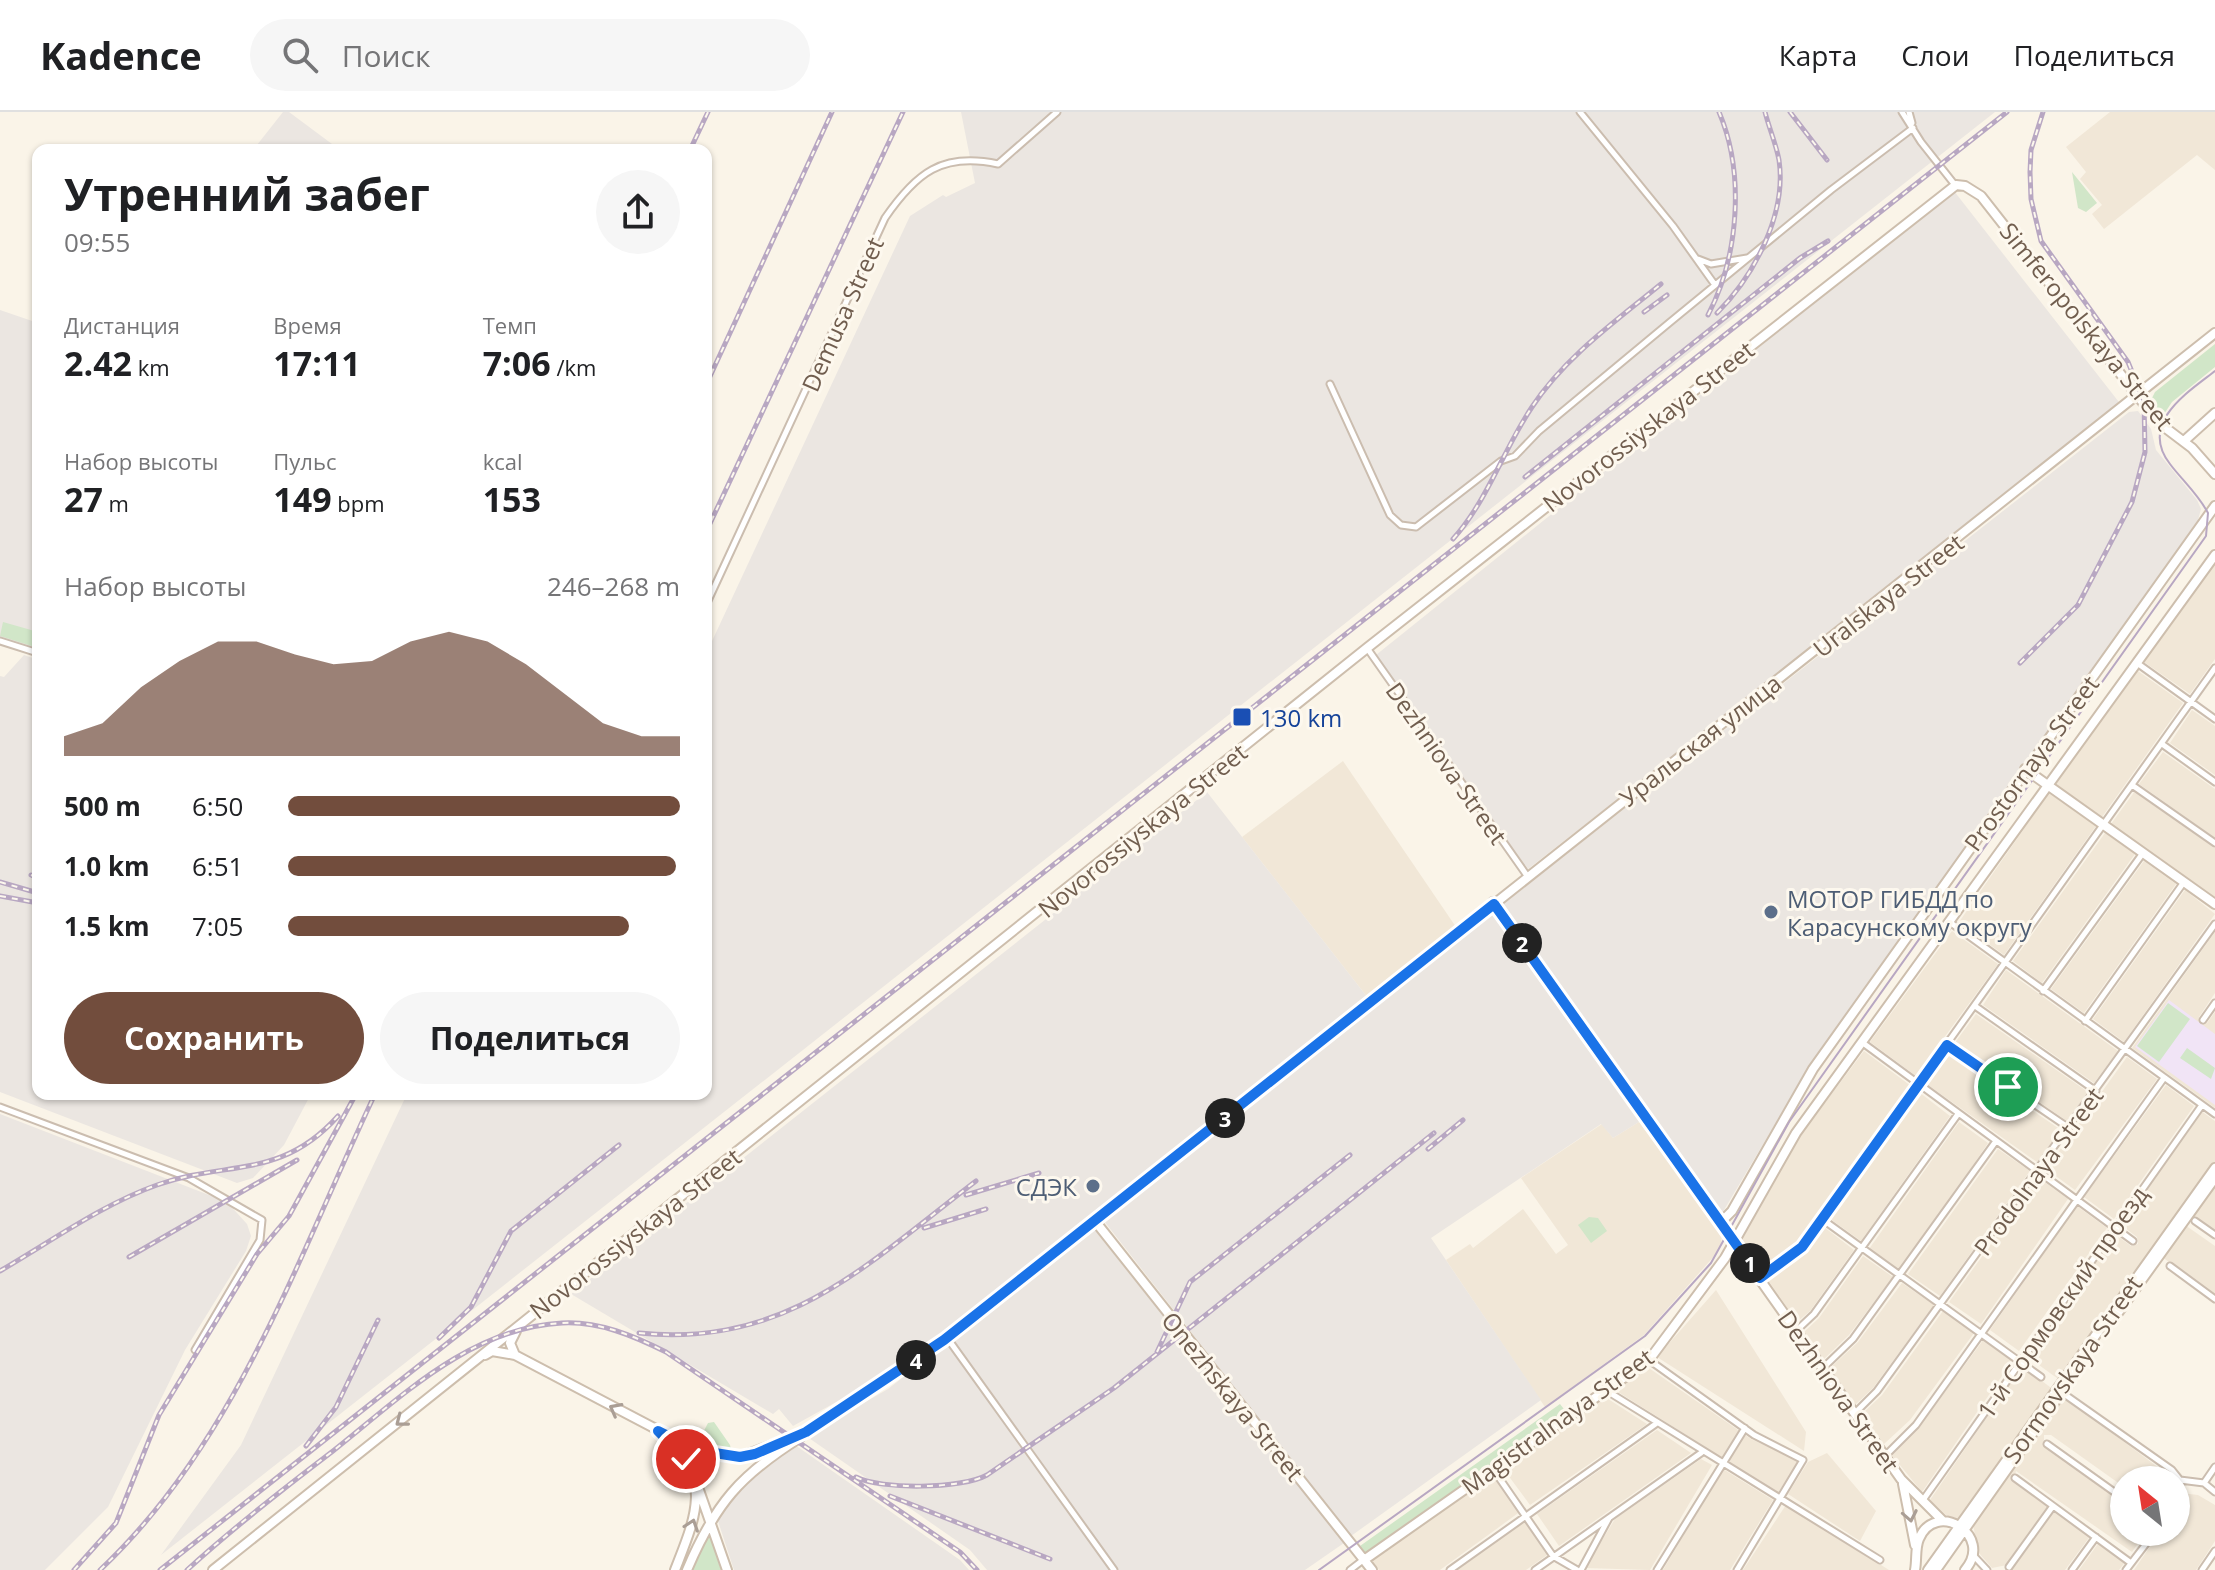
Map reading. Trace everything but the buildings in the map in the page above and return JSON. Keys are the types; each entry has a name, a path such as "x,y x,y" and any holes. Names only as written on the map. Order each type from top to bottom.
{"street":[{"name":"Demusa Street","path":"712,592 885,218 904,190 926,173 956,160 998,164 1057,112"},
{"path":"1580,112 1715,285"},
{"path":"1902,112 1956,185"},
{"path":"1909,112 1913,128"},
{"path":"1330,384 1390,515 1401,525 1416,527 1501,461 1515,456 1539,431 1715,285 1854,171 1913,128"},
{"name":"Simferopolskaya Street","path":"1956,185 1965,186 1981,196 2163,427 2184,441 2215,474"},
{"name":"Novorossiyskaya Street","path":"213,1570 1367,648 1956,185"},
{"path":"1697,259 1727,263 1753,256"},
{"name":"Uralskaya Street","path":"844,1409 948,1338 2215,335"},
{"path":"2184,441 2215,413"},
{"name":"Prostornaya Street","path":"1720,1223 1732,1211 1813,1069 2215,506"},
{"name":"Prostornaya Street","path":"1734,1241 1796,1133 2215,555"},
{"path":"0,641 32,651"},
{"name":"Dezhniova Street","path":"1367,648 1528,877"},
{"path":"2137,663 2215,719"},
{"path":"1760,1278 1793,1257 1822,1219 2215,668"},
{"path":"2162,744 2215,782"},
{"path":"2025,769 2215,904"},
{"path":"2132,785 2215,843"},
{"path":"2043,991 2143,853"},
{"path":"2085,1021 2184,882"},
{"name":"Dezhniova Street","path":"1494,903 1901,1479 1943,1521"},
{"path":"1951,923 2215,1114"},
{"name":"Prodolnaya Street","path":"1854,1414 1877,1391 1939,1307 2215,924"},
{"path":"2203,1020 2215,1003"},
{"path":"1975,1006 2096,1091"},
{"path":"1863,1043 2133,1241"},
{"path":"1947,1045 2069,1128"},
{"path":"1885,1456 1916,1425 2164,1078"},
{"name":"1-й Сормовский проезд","path":"1922,1501 2202,1105"},
{"path":"0,1107 189,1178 230,1198 262,1220 256,1248 195,1350"},
{"path":"1796,1331 1814,1314 1958,1114"},
{"path":"1822,1368 1853,1339 1996,1141"},
{"name":"Sormovskaya Street","path":"1936,1570 2215,1168"},
{"name":"Sormovskaya Street","path":"2060,1390 2215,1178"},
{"path":"1822,1219 1939,1307 2041,1377"},
{"path":"2195,1221 2215,1235"},
{"name":"Onezhskaya Street","path":"1096,1222 1372,1570"},
{"name":"Magistralnaya Street","path":"1350,1570 1649,1360 1713,1277 1734,1241"},
{"path":"2170,1266 2215,1299"},
{"path":"531,1314 512,1336 515,1355 679,1442 718,1455 740,1457 755,1454 806,1432 844,1409"},
{"path":"948,1338 1114,1570"},
{"name":"Novorossiyskaya Street","path":"462,1372 492,1351 515,1355"},
{"path":"1649,1360 1745,1428 1803,1460 1737,1570"},
{"path":"2060,1390 2166,1466"},
{"path":"1607,1391 1701,1453 1880,1560"},
{"path":"687,1570 711,1520 750,1471 844,1409"},
{"path":"1450,1570 1657,1423"},
{"path":"1657,1570 1720,1463 1745,1428"},
{"path":"658,1431 683,1455 711,1520 727,1570"},
{"path":"2047,1444 2110,1489"},
{"path":"1535,1570 1701,1453"},
{"path":"740,1457 747,1460 750,1471"},
{"path":"2204,1483 2215,1467"},
{"path":"1492,1468 1553,1556 1579,1570 1611,1515"},
{"path":"2015,1478 2131,1563"},
{"path":"675,1570 697,1511 694,1479"},
{"path":"1901,1479 1917,1554 1927,1570"},
{"path":"2190,1481 2204,1483 2215,1492"},
{"path":"2009,1567 2053,1506"},
{"path":"1915,1570 1922,1533 1943,1521 1963,1527 1973,1542 1973,1555 1965,1570"},
{"name":"Sormovskaya Street","path":"1927,1570 1963,1527"},
{"path":"2072,1570 2096,1537"},
{"path":"2126,1570 2144,1546"},
{"path":"2202,1570 2215,1551"},
{"path":"1973,1555 1987,1570"}],"shaded area":[{"path":"283,112 289,112 332,144 258,144"},
{"path":"961,112 1995,112 161,1555 241,1445 404,1100 712,1100 712,641 910,216 943,195 946,197 975,183"},
{"path":"2110,112 2215,112 2215,170 2197,155 2104,229 2092,214 2102,205 2080,179 2086,172 2066,147"},
{"path":"1954,191 2122,406 1528,869 1376,655"},
{"path":"0,310 32,321 32,648 0,637"},
{"path":"2138,411 2151,429 2156,450 2197,500 2201,509 2198,520 1806,1072 1721,1215 1503,904 2129,412"},
{"path":"2215,563 2215,659 2190,694 2144,662"},
{"path":"24,655 32,658 32,1100 308,1100 284,1145 253,1178 237,1183 0,1092 0,676 4,677"},
{"path":"2138,671 2183,703 2102,817 2055,784"},
{"path":"2192,710 2215,726 2215,775 2170,743"},
{"path":"2163,752 2215,789 2215,838 2139,784"},
{"path":"1343,761 1456,927 1368,998 1242,837"},
{"path":"2135,791 2215,848 2215,897 2111,824"},
{"path":"1207,792 1368,998 959,1321 874,1381 793,1426 779,1409 773,1414 571,1294"},
{"path":"2049,793 2096,826 2004,955 1959,922"},
{"path":"2105,833 2135,854 2042,983 2013,961"},
{"path":"2144,861 2176,884 2084,1013 2051,989"},
{"path":"2185,890 2215,914 2124,1042 2093,1019"},
{"path":"1491,913 1639,1122 1613,1138 1601,1124 1431,1238 1541,1400 1351,1536 1104,1221"},
{"path":"1952,931 1998,964 1916,1076 1870,1042"},
{"path":"2215,932 2215,993 2199,1017 2201,1022 2207,1023 2215,1012 2215,1108 2132,1048"},
{"path":"2006,970 2118,1051 2094,1083 1983,1005"},
{"path":"2169,1000 2215,1034 2215,1105 2135,1047"},
{"path":"1976,1014 2088,1092 2067,1121 1954,1044"},
{"path":"1864,1051 1911,1086 1799,1244 1762,1271 1741,1241 1800,1136"},
{"path":"1948,1053 2061,1130 2037,1162 1925,1083"},
{"path":"2127,1057 2157,1079 2075,1190 2046,1169"},
{"path":"2166,1085 2194,1106 2114,1219 2084,1197"},
{"path":"1919,1092 1950,1116 1861,1241 1829,1218"},
{"path":"2201,1111 2215,1121 2215,1164 2061,1381 2028,1357 2116,1235 2131,1246 2138,1244 2137,1237 2120,1224"},
{"path":"0,1114 227,1202 247,1224 251,1236 246,1251 185,1350 108,1507 45,1570 0,1570"},
{"path":"1639,1122 1722,1235 1721,1244 1716,1254 1644,1335 1545,1407 1446,1260 1470,1244 1473,1248 1523,1209 1556,1254 1568,1245 1521,1178 1602,1124 1613,1138"},
{"path":"1959,1122 1988,1143 1901,1273 1869,1249"},
{"path":"1998,1149 2030,1171 1940,1296 1908,1274"},
{"path":"2039,1178 2068,1199 1981,1324 1949,1302"},
{"path":"2215,1187 2215,1233 2191,1216"},
{"path":"2077,1206 2107,1228 2019,1351 1990,1330"},
{"path":"2185,1225 2215,1246 2215,1295 2162,1257"},
{"path":"1824,1227 1854,1250 1810,1311 1797,1322 1768,1280 1797,1261"},
{"path":"1094,1229 1344,1543 1305,1570 987,1570 970,1550 806,1436 888,1389"},
{"path":"1863,1256 1893,1277 1849,1335 1823,1360 1804,1332 1819,1318"},
{"path":"1902,1283 1934,1305 1873,1388 1855,1405 1829,1369 1858,1342"},
{"path":"1716,1290 1806,1432 1804,1451 1657,1357"},
{"path":"1943,1311 1974,1333 1910,1420 1884,1444 1862,1414 1882,1395"},
{"path":"1984,1339 2013,1360 1922,1492 1890,1453 1919,1427"},
{"path":"1646,1366 1751,1439 1799,1461 1778,1493 1615,1390"},
{"path":"2022,1366 2054,1390 1962,1520 1946,1515 1930,1500"},
{"path":"2063,1396 2156,1466 2110,1466 2110,1477 2051,1435 2044,1435 2044,1444 2110,1490 2110,1537 2016,1471 2014,1480 2049,1506 2007,1565 1992,1568 1979,1553 1973,1525"},
{"path":"1605,1397 1647,1424 1530,1505 1502,1467"},
{"path":"1657,1430 1691,1453 1559,1546 1537,1514"},
{"path":"795,1445 960,1560 969,1570 734,1570 717,1518 752,1474"},
{"path":"1827,1453 1876,1511 1860,1541 1788,1494 1808,1462"},
{"path":"1701,1459 1712,1465 1650,1570 1585,1568 1615,1519"},
{"path":"1723,1469 1773,1500 1730,1570 1663,1570"},
{"path":"1493,1473 1521,1511 1440,1570 1379,1570 1371,1560"},
{"path":"2190,1494 2215,1505 2215,1541 2196,1570 2134,1570 2150,1546 2190,1546"},
{"path":"1786,1505 1889,1570 1743,1570"},
{"path":"2054,1509 2091,1535 2065,1570 2011,1570"},
{"path":"1527,1519 1550,1553 1526,1570 1456,1570"},
{"path":"2100,1541 2126,1561 2119,1570 2079,1570"}],"green space":[{"path":"2072,172 2097,203 2086,212 2078,208"},
{"path":"2215,344 2215,367 2172,402 2162,417 2150,402 2155,392"},
{"path":"3,622 32,630 32,646 0,636"},
{"path":"2168,1003 2190,1019 2159,1062 2137,1046"},
{"path":"2187,1048 2215,1068 2211,1079 2180,1058"},
{"path":"1589,1217 1598,1218 1607,1231 1591,1243 1578,1225"},
{"path":"1560,1404 1567,1413 1366,1554 1360,1546"},
{"path":"714,1422 731,1449 717,1450 697,1444 708,1423"},
{"path":"708,1530 721,1570 692,1570"}],"tram line":[{"path":"1319,1570 1645,1336 1711,1263 1789,1122 2206,536 2208,513 2170,464 2162,449 2160,435 2170,410 2215,371"}],"railway":[{"path":"693,144 708,112"},
{"path":"712,372 832,112"},
{"path":"712,519 903,112"},
{"path":"1708,315 1726,267 1735,214 1733,161 1719,112"},
{"path":"1717,313 1755,263 1773,222 1780,181 1779,160 1765,112"},
{"path":"1790,112 1827,160"},
{"path":"160,1570 2007,112"},
{"path":"2020,663 2078,605 2132,502 2145,452 2144,401 2128,362 2041,241 2031,199 2030,172 2031,150 2043,112"},
{"path":"1525,477 1800,258 1828,241"},
{"path":"1453,539 1476,508 1522,423 1545,389 1592,341 1661,284"},
{"path":"1644,312 1667,295"},
{"path":"0,882 32,891"},
{"path":"0,896 32,902"},
{"path":"74,1570 116,1523 159,1415 257,1254 289,1216 353,1100"},
{"path":"100,1570 148,1520 189,1465 226,1407 290,1283 372,1100"},
{"path":"0,1271 97,1213 137,1193 183,1177 274,1159 296,1150 317,1136 338,1116"},
{"path":"1428,1149 1463,1120"},
{"path":"856,1477 884,1484 922,1486 960,1483 987,1475 1114,1388 1434,1133"},
{"path":"439,1338 471,1307 511,1231 619,1145"},
{"path":"1157,1352 1190,1282 1350,1155"},
{"path":"129,1257 297,1160"},
{"path":"966,1195 1039,1173"},
{"path":"639,1333 692,1334 739,1327 782,1313 822,1294 860,1270 976,1181"},
{"path":"924,1228 986,1209"},
{"path":"306,1446 336,1407 378,1320"},
{"path":"187,1570 259,1509 438,1369 467,1351 497,1338 529,1328 562,1323 603,1327 666,1352 960,1552 977,1570"},
{"path":"890,1496 1050,1559"}],"place":[{"name":"130 km","path":"1242,717"},
{"name":"МОТОР ГИБДД по Карасунскому округу","path":"1771,912"},
{"name":"СДЭК","path":"1093,1186"}],"route":[{"path":"686,1459 658,1431 696,1450 718,1455 748,1456 806,1432 894,1376 1017,1283 1494,904 1760,1278 1784,1264 1802,1247 1947,1045 2008,1087"}]}
